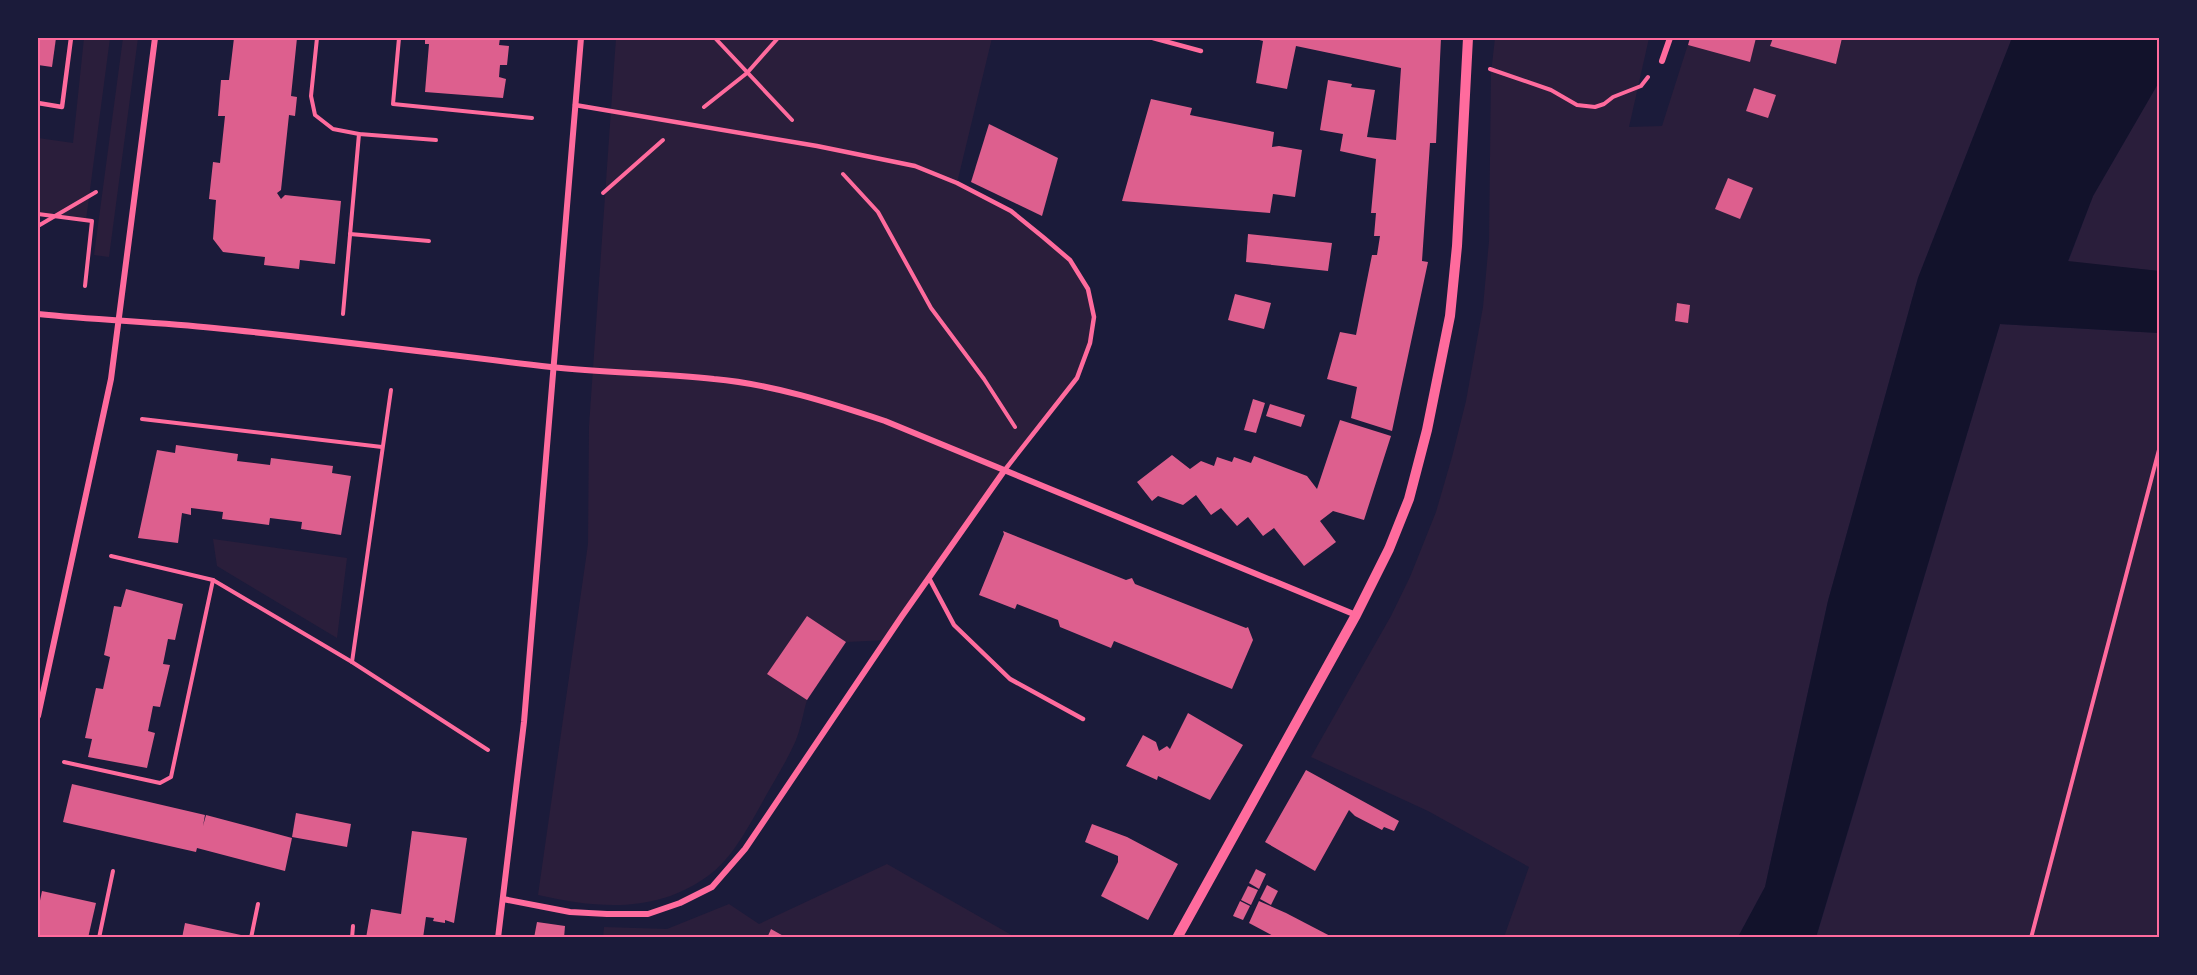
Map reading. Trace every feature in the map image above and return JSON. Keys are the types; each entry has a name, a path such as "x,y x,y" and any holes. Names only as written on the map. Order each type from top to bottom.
{"street":[{"path":"38,716 111,379 155,38"},
{"path":"498,938 524,722 581,38"},
{"path":"1176,938 1356,615 1389,549 1409,499 1439,379 1450,316 1458,246 1468,38"},
{"path":"1662,62 1670,38"},
{"path":"38,314 231,329 554,367 716,379 792,394 831,403 885,421 1356,615"},
{"path":"503,899 570,912 648,914 680,903 712,887 745,849 1004,471"}],"lane":[{"path":"38,102 62,106 71,38"},
{"path":"1153,38 1201,51"},
{"path":"575,105 817,146 915,166 957,183 1011,211 1070,260 1088,289 1094,317 1090,343 1077,378 1004,471"},
{"path":"929,578 954,625 1010,679 1083,719"}],"path":[{"path":"317,38 311,96 315,115 333,129 359,134 436,140"},
{"path":"399,38 393,104 532,118"},
{"path":"715,38 878,212 932,308 984,379 1026,444"},
{"path":"1486,68 1551,90 1577,105 1595,107 1641,86 1662,62"},
{"path":"343,314 359,134"},
{"path":"38,226 96,192"},
{"path":"38,214 92,221 85,286"},
{"path":"350,234 429,242"},
{"path":"352,662 391,390"},
{"path":"142,419 382,447"},
{"path":"2031,938 2160,446"},
{"path":"111,556 213,580 352,662 488,750"},
{"path":"64,762 160,783 171,777 213,580"},
{"path":"99,938 113,870"},
{"path":"251,938 258,904"},
{"path":"352,938 353,926"}],"shaded area":[{"path":"84,38 110,38 86,220 38,214 38,138 73,143"},
{"path":"123,38 138,38 109,257 94,255"},
{"path":"616,38 992,38 957,183 1011,211 1070,260 1088,289 1094,317 1090,343 1077,378 1004,471 888,640 846,642 807,616 767,674 807,700 798,735 789,756 728,857 713,872 693,886 672,895 629,905 584,903 538,895 588,544 589,426"},
{"path":"1495,38 1649,38 1629,127 1662,126 1690,38 2012,38 1918,278 1828,601 1765,887 1738,937 1504,937 1529,867 1428,811 1311,757 1391,616 1410,577 1436,512 1452,457 1466,401 1483,307 1489,241 1491,73"},
{"path":"2012,38 2159,38 2159,82 2093,196 2068,261 2159,271 2159,333 2000,324 1816,937 1738,937 1765,887 1828,601 1918,278"},
{"path":"2159,82 2159,271 2068,262 2093,196"},
{"path":"2000,324 2159,333 2159,937 1816,938"},
{"path":"213,539 347,558 337,638 217,566"},
{"path":"887,864 1015,937 787,938 771,929 767,937 603,938 604,927 667,929 729,904 759,924"}],"building":[{"path":"38,38 56,38 52,67 38,65"},
{"path":"234,38 297,38 291,96 297,97 295,116 289,115 281,190 277,193 281,199 285,195 341,201 335,264 300,260 299,269 264,265 265,257 223,252 213,239 216,200 209,199 213,162 220,163 225,116 218,116 221,80 229,80"},
{"path":"425,38 500,38 499,45 509,46 507,65 500,65 499,77 506,79 503,98 425,92 429,44 425,44"},
{"path":"1252,38 1441,38 1436,143 1430,143 1422,261 1428,262 1392,431 1351,418 1357,387 1327,379 1340,332 1356,335 1372,255 1377,255 1380,236 1374,236 1376,213 1371,213 1376,159 1340,151 1343,134 1320,130 1328,80 1352,84 1351,87 1375,90 1367,137 1396,140 1401,68 1296,46 1287,89 1256,83 1263,41"},
{"path":"1690,38 1756,38 1750,62 1688,45"},
{"path":"1773,38 1842,38 1836,64 1770,46"},
{"path":"1754,88 1776,95 1768,118 1746,111"},
{"path":"1151,99 1192,108 1190,115 1274,132 1272,147 1302,150 1295,197 1273,194 1270,213 1122,201"},
{"path":"989,124 1058,158 1042,216 971,182"},
{"path":"1728,178 1753,188 1740,219 1715,209"},
{"path":"1248,234 1332,243 1328,271 1246,262"},
{"path":"1235,294 1271,303 1264,329 1228,320"},
{"path":"1677,303 1690,305 1688,323 1675,321"},
{"path":"1253,399 1265,403 1256,433 1244,430"},
{"path":"1270,404 1305,415 1301,427 1266,416"},
{"path":"1340,420 1391,436 1364,520 1333,511 1320,521 1336,542 1304,566 1274,528 1263,536 1248,517 1237,526 1221,508 1211,515 1196,495 1183,505 1158,496 1152,501 1137,482 1172,455 1190,469 1201,461 1214,466 1217,457 1232,462 1234,457 1251,463 1254,456 1307,476 1317,489"},
{"path":"176,445 238,454 237,461 270,465 271,458 333,466 332,473 351,476 341,535 301,529 302,522 270,518 269,525 222,519 223,512 191,508 191,515 182,513 178,543 138,538 157,450 175,453"},
{"path":"1003,531 1126,580 1132,578 1135,584 1248,627 1253,640 1232,689 1114,641 1111,648 1060,627 1058,620 1017,604 1015,609 979,595 1004,534"},
{"path":"126,589 183,604 175,640 168,639 163,664 170,665 160,707 153,706 148,731 155,733 147,768 88,757 92,739 85,738 96,688 103,689 110,657 104,655 114,606 121,607"},
{"path":"807,616 846,642 807,700 767,674"},
{"path":"1188,713 1243,745 1210,800 1158,776 1157,780 1126,766 1143,735 1156,742 1159,751 1167,746 1170,749"},
{"path":"1306,770 1399,821 1394,831 1384,827 1382,830 1355,816 1349,810 1315,871 1265,842"},
{"path":"72,784 205,815 203,826 206,815 292,838 285,871 197,848 196,852 63,822"},
{"path":"296,813 351,824 347,847 292,837"},
{"path":"1092,824 1127,837 1178,864 1148,920 1101,896 1118,862 1118,856 1085,842"},
{"path":"412,831 467,838 454,923 445,920 445,923 433,921 434,918 426,917 423,938 366,938 371,909 401,914"},
{"path":"1256,869 1266,874 1259,889 1249,883"},
{"path":"1267,885 1278,891 1271,905 1260,899"},
{"path":"1248,886 1258,890 1251,905 1241,900"},
{"path":"42,891 96,903 88,938 38,938 38,910"},
{"path":"1240,901 1250,906 1243,920 1233,916"},
{"path":"1259,901 1334,938 1277,938 1249,923"},
{"path":"537,922 565,926 564,938 534,938"},
{"path":"185,923 241,935 241,938 182,938"},
{"path":"771,929 787,938 767,938"}]}
